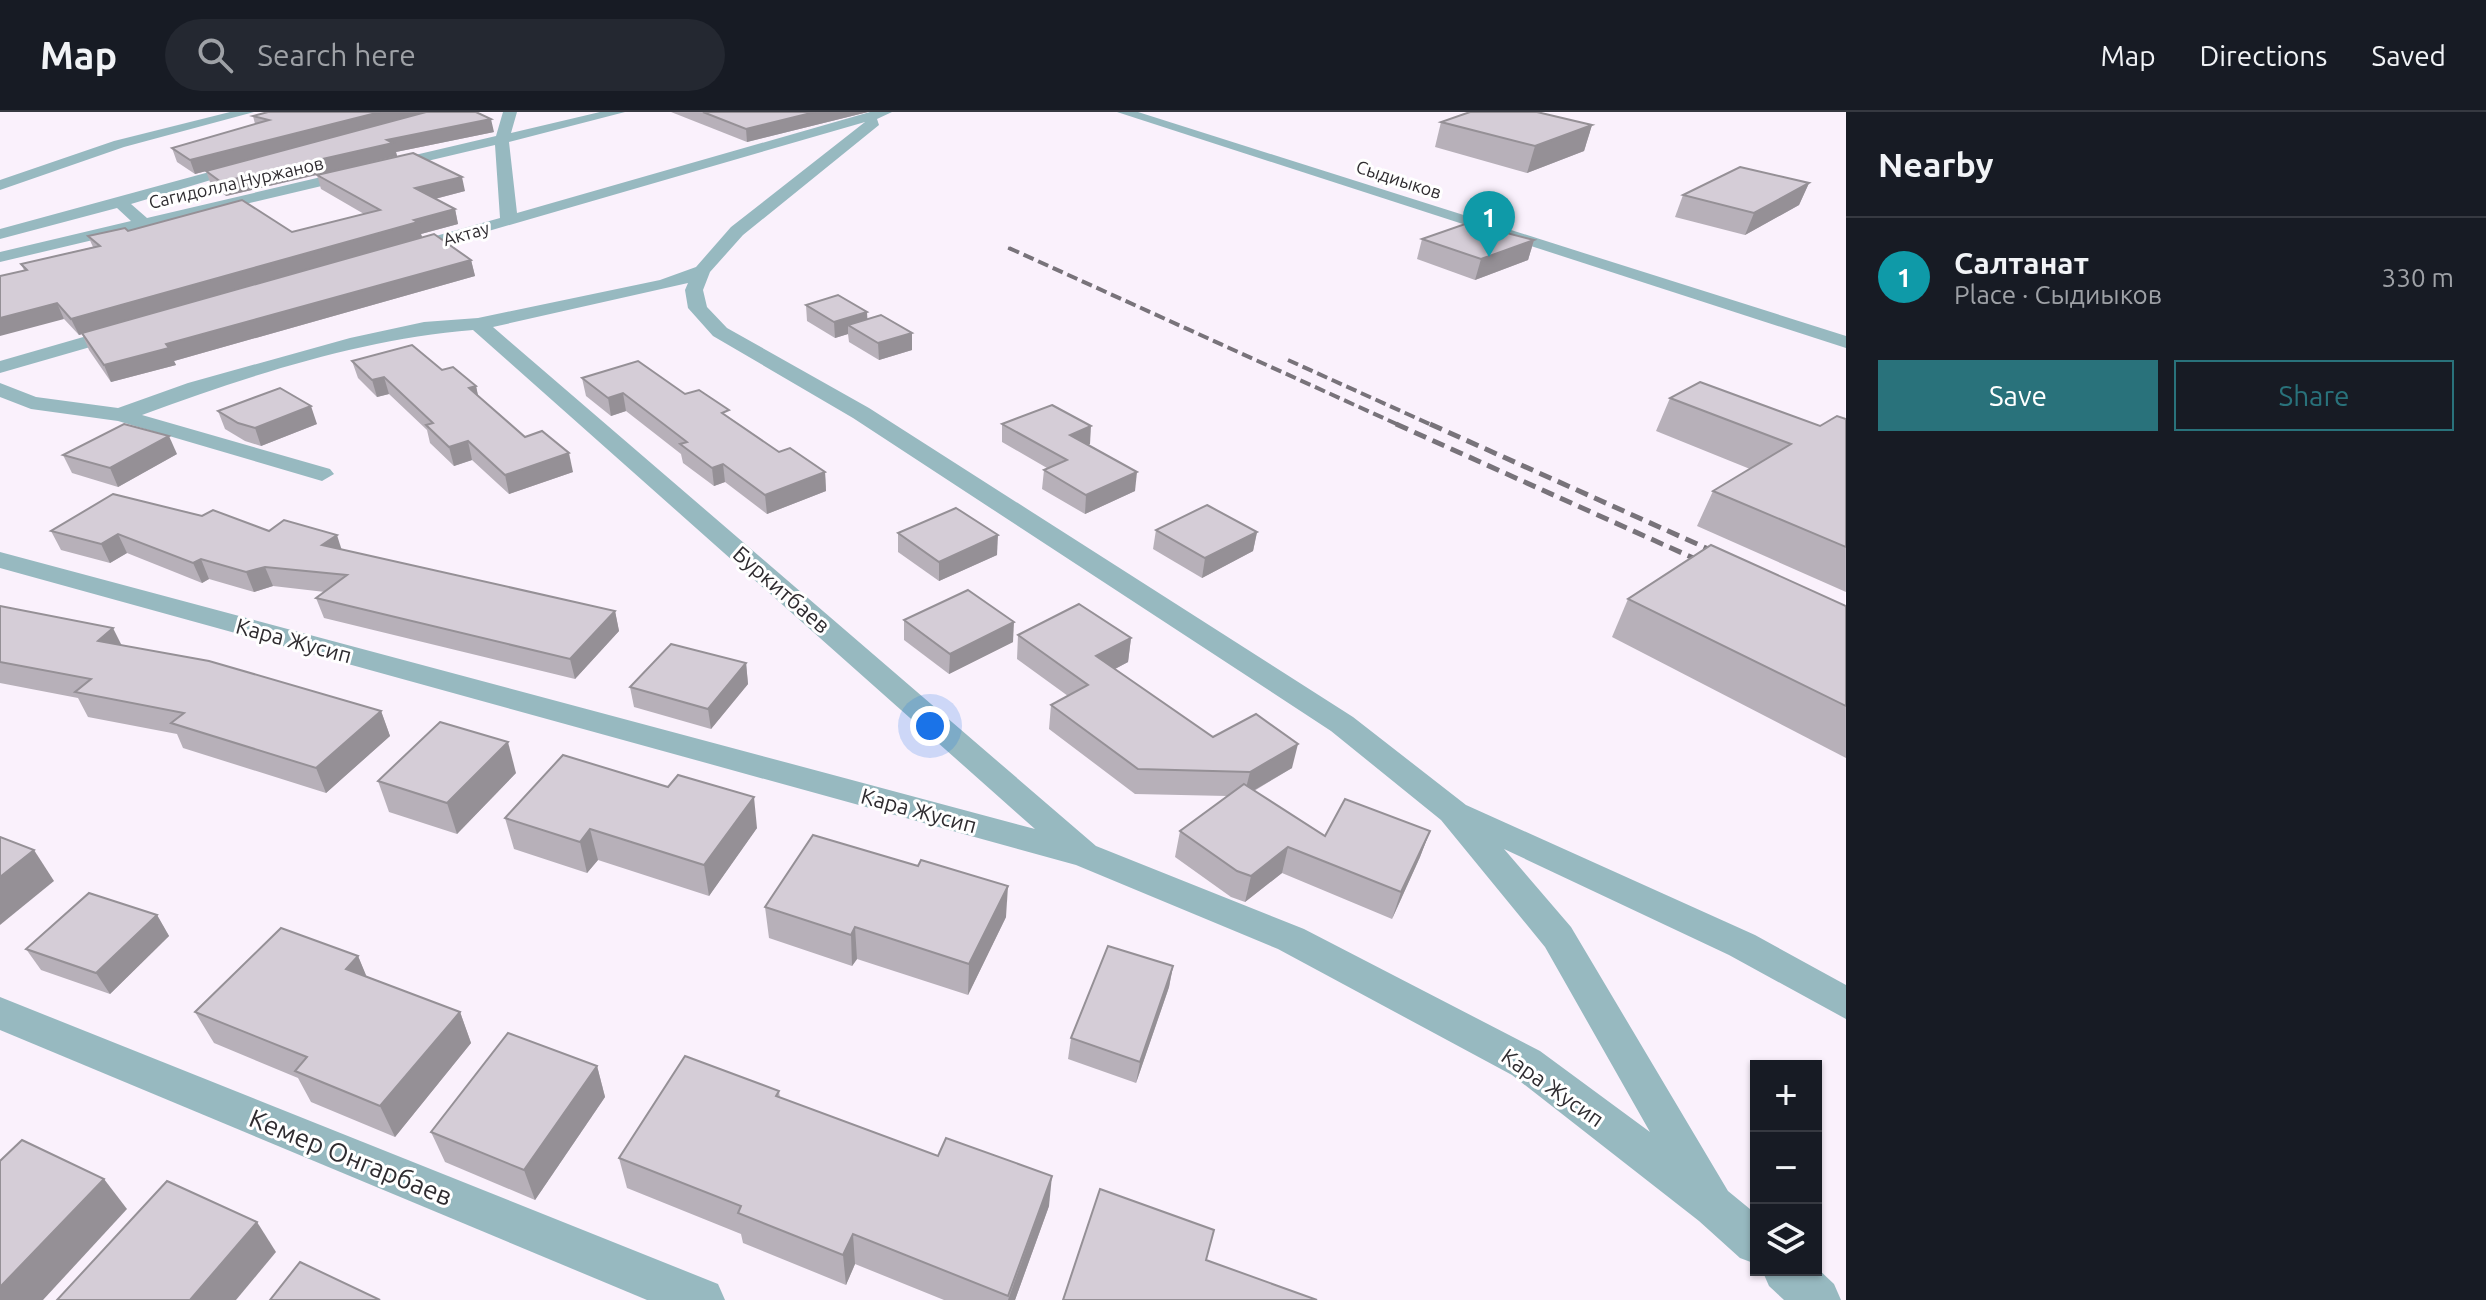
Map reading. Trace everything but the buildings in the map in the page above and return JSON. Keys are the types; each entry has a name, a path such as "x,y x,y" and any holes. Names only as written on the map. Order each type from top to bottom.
{"street":[{"path":"0,185 119,144 247,112"},
{"path":"509,221 502,140 510,112"},
{"name":"Сагидолла Нуржанов","path":"0,257 618,112"},
{"path":"886,112 737,231 702,271 694,290 698,308 720,332 861,413 1342,724 1453,812 1558,937 1714,1206"},
{"name":"Актау","path":"389,255 886,112"},
{"name":"Сыдиыков","path":"1124,112 1846,342"},
{"name":"Сагидолла Нуржанов","path":"120,202 263,162"},
{"path":"0,234 120,202"},
{"name":"Сагидолла Нуржанов","path":"120,202 143,223"},
{"path":"120,415 196,388 350,344 424,328 478,324 665,285 702,271"},
{"path":"0,367 150,324"},
{"name":"Буркитбаев","path":"478,324 1086,855"},
{"path":"0,389 31,403 120,415 322,474"},
{"name":"Кара Жусип","path":"0,560 1086,855 1291,939 1526,1063 1714,1206 1750,1238"},
{"path":"1453,812 1742,945 1846,1003"},
{"name":"Кемер Онгарбаев","path":"0,1013 702,1300"},
{"path":"1792,1276 1818,1300"}],"railway":[{"path":"1008,248 1013,250"},
{"path":"1009,248 1401,426"},
{"path":"1288,360 1434,426"},
{"path":"1396,424 1711,566"},
{"path":"1430,424 1726,557"}],"place":[{"name":"Салтанат","path":"1489,257"}]}
